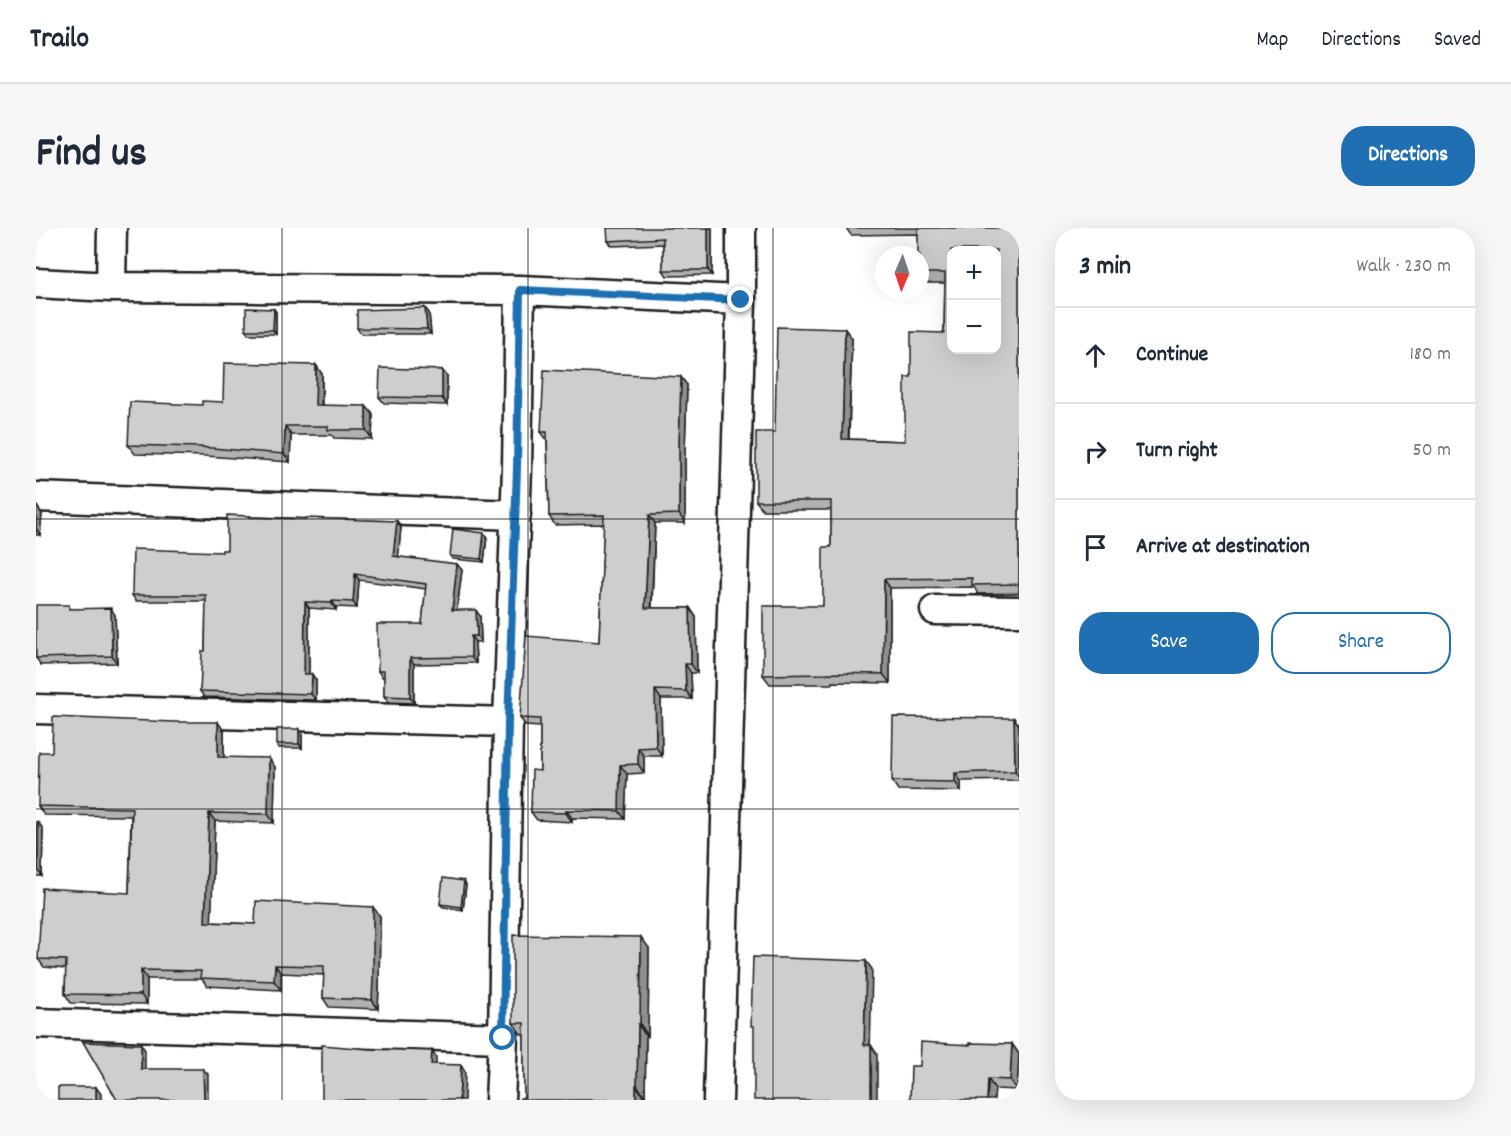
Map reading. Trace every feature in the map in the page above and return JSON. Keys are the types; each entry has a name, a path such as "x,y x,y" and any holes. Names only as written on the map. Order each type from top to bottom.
{"street":[{"path":"111,287 112,228"},
{"path":"718,1100 741,300 741,228"},
{"path":"36,283 111,287 520,290 741,300"},
{"path":"500,1100 520,290"},
{"path":"36,496 516,515"},
{"path":"935,610 1019,611"},
{"path":"36,709 509,722"},
{"path":"36,1023 503,1038"}],"building":[{"path":"607,228 708,228 708,270 663,270 663,238 608,241"},
{"path":"918,228 1019,228 1019,584 972,585 972,578 884,579 883,674 763,675 763,606 823,606 823,547 831,547 831,501 756,501 756,432 775,432 777,327 845,329 842,439 905,441 905,377 911,377 911,332 944,333 945,273 929,273 929,246 918,246"},
{"path":"246,308 274,309 273,330 246,330"},
{"path":"425,308 427,329 357,328 357,310"},
{"path":"224,363 316,365 315,405 366,406 366,430 328,430 328,426 285,426 284,454 199,447 128,445 130,402 202,405 202,401 223,402"},
{"path":"380,368 442,370 442,398 379,397"},
{"path":"544,370 681,377 679,514 649,515 645,608 690,608 691,664 685,664 686,691 655,690 656,747 638,748 638,764 620,765 619,811 531,812 532,770 540,771 540,719 520,718 526,636 599,642 604,515 549,516 547,432 541,432"},
{"path":"227,515 397,521 393,556 457,564 452,610 476,610 477,636 471,636 471,657 410,658 410,697 384,696 384,671 378,671 377,624 422,624 426,584 355,574 353,602 305,602 304,674 312,674 311,694 200,691 202,651 205,651 206,595 132,595 133,549 222,552 222,550 227,550"},
{"path":"453,529 484,533 481,559 450,556"},
{"path":"36,605 69,605 69,609 111,608 112,656 36,658"},
{"path":"53,717 218,722 218,757 269,758 268,814 209,813 205,922 255,924 256,901 373,907 372,1000 323,998 324,966 275,965 274,981 200,978 201,971 141,970 141,995 65,994 66,960 38,959 42,888 129,893 132,808 38,806 39,752 52,752"},
{"path":"893,717 1014,718 1015,771 955,773 955,782 892,781"},
{"path":"277,729 299,729 299,744 277,744"},
{"path":"36,822 38,822 38,870 36,870"},
{"path":"443,878 464,881 461,907 440,904"},
{"path":"513,935 641,937 636,1100 520,1100 524,1098 524,1023 513,1023"},
{"path":"753,957 866,961 864,1045 871,1045 871,1100 754,1100 754,1026 751,1026"},
{"path":"83,1042 141,1044 141,1069 203,1069 204,1100 117,1100"},
{"path":"921,1042 970,1045 970,1043 1012,1044 1010,1080 988,1079 987,1100 910,1100 911,1066 920,1066"},
{"path":"322,1045 432,1051 431,1064 461,1065 459,1100 322,1100"},
{"path":"58,1087 96,1087 96,1100 58,1100"}],"route":[{"path":"503,1038 508,722 517,468 520,290 741,300"}]}
